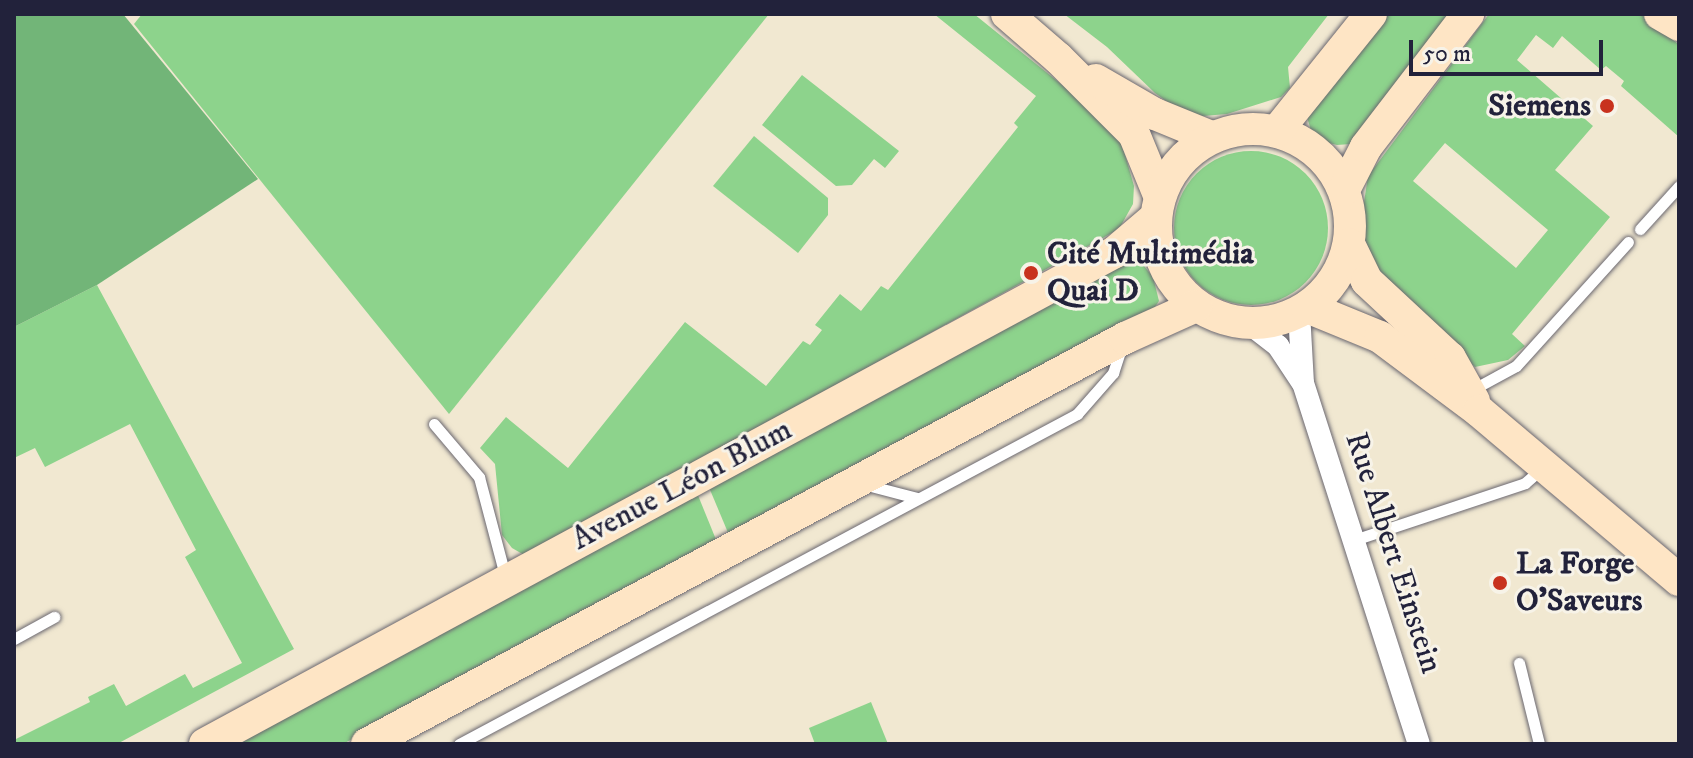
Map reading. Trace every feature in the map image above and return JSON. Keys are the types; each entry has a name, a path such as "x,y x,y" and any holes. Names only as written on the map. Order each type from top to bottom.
{"street":[{"path":"1007,14 1058,58 1134,134 1157,206 1158,251 1172,281 1196,306 1221,319 1250,324 1275,321 1303,310 1326,290 1341,269 1349,244 1350,217 1344,190 1328,163 1305,143 1277,131 1243,128 1211,137 1189,151 1171,171 1157,206"},
{"path":"1277,131 1371,14"},
{"path":"1344,190 1366,147 1468,14"},
{"path":"1660,14 1679,25"},
{"path":"1058,58 1155,114 1211,137"},
{"name":"Avenue Léon Blum","path":"205,744 1115,252 1157,206"},
{"path":"1349,244 1367,281 1450,358 1474,401"},
{"path":"367,744 1125,338 1196,306"},
{"path":"1303,310 1380,337 1474,401 1544,466 1679,580"},
{"name":"Rue Albert Einstein","path":"1303,310 1303,383"},
{"name":"Rue Albert Einstein","path":"1250,324 1278,346 1303,383 1419,744"}],"lane":[{"path":"1640,229 1679,186"},
{"path":"1474,401 1516,366 1628,242"},
{"path":"459,744 1077,414 1113,373 1125,338"},
{"path":"434,424 479,477 507,580"},
{"path":"1354,540 1525,483 1544,466"},
{"path":"855,482 917,498"},
{"path":"14,639 54,617"},
{"path":"1519,663 1539,744"}],"green space":[{"path":"14,14 123,14 258,179 97,285 14,327"},
{"path":"142,14 769,14 449,414 134,24"},
{"path":"934,14 974,14 1118,130 1134,186 1133,204 1119,229 526,556 512,548 502,535 495,464 480,448 506,417 568,468 685,322 766,386 803,341 810,345 822,330 815,325 840,294 861,311 881,286 888,290 1018,127 1014,123 1036,96"},
{"path":"1064,14 1329,14 1288,67 1290,88 1281,97 1227,114 1203,116 1184,114 1155,93 1107,47"},
{"path":"1383,14 1453,14 1351,144 1321,141 1312,134 1307,117"},
{"path":"1489,14 1646,14 1679,45 1679,137 1621,86 1624,81 1606,66 1601,70 1562,36 1553,48 1536,35 1517,60 1593,126 1555,170 1610,217 1512,334 1525,346 1508,360 1475,367 1370,274 1361,222 1368,176","holes":["1445,143 1548,230 1516,268 1413,181"]},
{"path":"802,75 899,151 885,168 874,159 852,185 836,186 762,125"},
{"path":"754,136 828,198 828,215 798,253 713,186"},
{"path":"1251,151 1280,157 1305,174 1322,199 1328,228 1322,257 1305,282 1280,299 1251,305 1222,299 1197,282 1180,257 1174,228 1180,199 1197,174 1222,157"},
{"path":"1132,260 1140,261 1153,277 1159,301 1155,307 729,535 708,485"},
{"path":"97,285 294,649 117,744 14,744 14,740 90,702 88,697 114,684 126,706 185,674 193,688 242,663 185,557 196,550 130,424 45,467 35,448 14,458 14,327"},
{"path":"695,488 717,542 343,744 224,744"},
{"path":"871,702 888,744 815,744 809,728"}],"place":[{"name":"Siemens","path":"1607,106"},
{"name":"Cité Multimédia Quai D","path":"1031,273"},
{"name":"La Forge O'Saveurs","path":"1500,583"}]}
